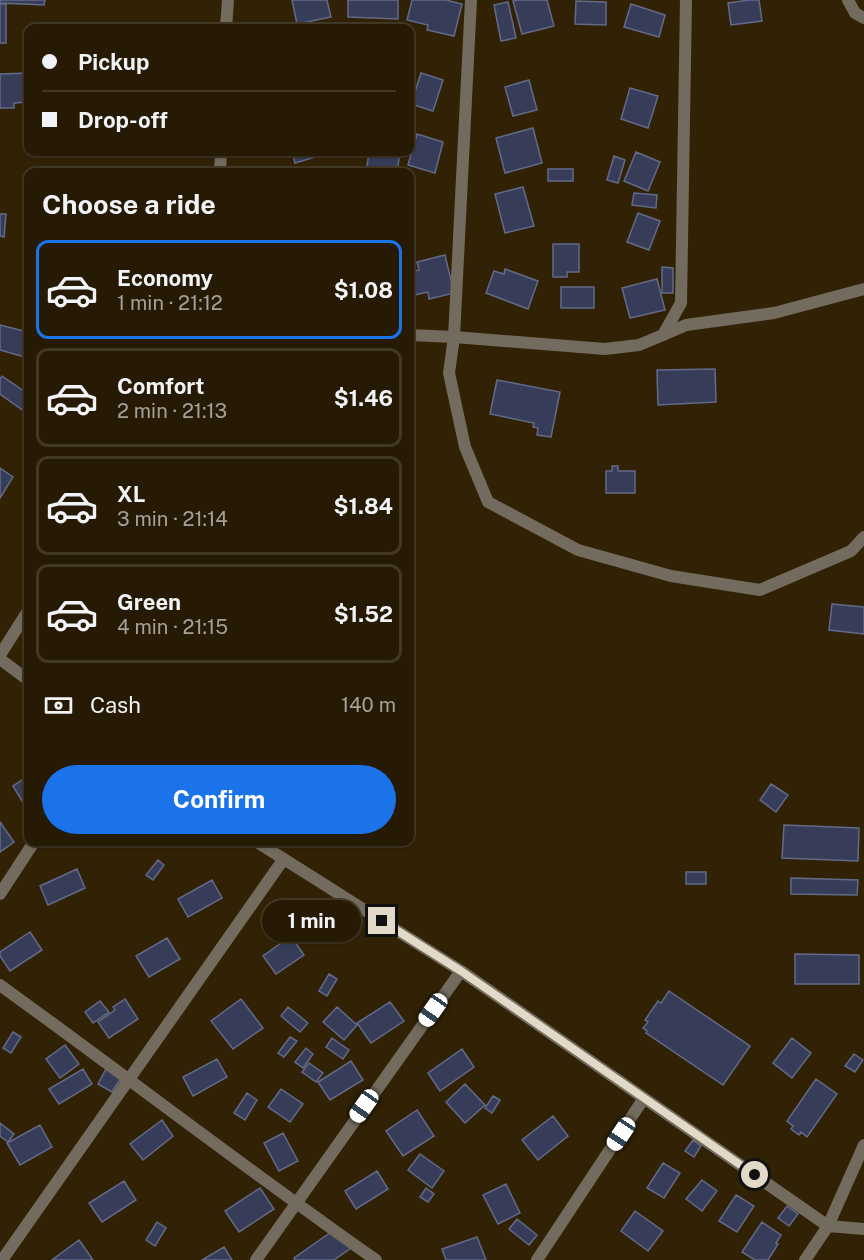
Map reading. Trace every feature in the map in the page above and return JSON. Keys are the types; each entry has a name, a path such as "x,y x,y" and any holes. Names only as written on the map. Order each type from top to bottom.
{"street":[{"path":"226,24 228,0"},
{"path":"471,0 453,337 449,373 465,447 488,502 578,550 671,576 760,590 851,551 864,537"},
{"path":"663,335 681,303 686,0"},
{"path":"848,0 855,13 864,18"},
{"path":"414,335 605,349 639,345 686,325 774,313 864,289"},
{"path":"24,618 0,657 24,677"},
{"path":"0,894 31,846"},
{"path":"263,846 461,971 828,1226 864,1229"},
{"path":"2,1260 283,860"},
{"path":"256,1260 461,971"},
{"path":"0,985 129,1078 295,1203 376,1260"},
{"path":"537,1260 644,1098"},
{"path":"805,1260 828,1226 864,1144"}],"building":[{"path":"0,0 45,0 44,5 0,3"},
{"path":"292,0 327,0 331,17 297,24"},
{"path":"348,0 398,0 398,19 348,17"},
{"path":"412,0 446,0 462,4 454,36 427,30 428,25 407,20"},
{"path":"547,0 554,26 522,34 513,1"},
{"path":"759,0 762,21 731,25 728,3"},
{"path":"576,1 606,2 606,25 575,24"},
{"path":"508,2 516,38 501,41 494,5"},
{"path":"0,4 6,4 6,43 0,43"},
{"path":"631,4 665,15 659,37 624,27"},
{"path":"24,73 24,102 14,103 14,108 0,108 0,74"},
{"path":"421,73 443,80 433,111 414,105 414,95"},
{"path":"529,80 537,110 513,116 505,87"},
{"path":"630,88 658,96 648,128 621,119"},
{"path":"533,128 542,163 505,173 496,138"},
{"path":"417,134 443,142 435,173 408,165 411,156 414,156"},
{"path":"636,152 660,162 648,191 624,181"},
{"path":"293,156 319,156 295,163"},
{"path":"369,156 399,156 398,168 367,168"},
{"path":"614,156 625,160 618,183 607,180"},
{"path":"548,169 573,169 573,181 548,181"},
{"path":"523,187 534,226 505,233 495,194"},
{"path":"634,193 657,195 656,208 632,205"},
{"path":"638,213 660,221 649,250 627,242"},
{"path":"0,214 6,214 4,237 0,236"},
{"path":"553,244 579,244 579,272 567,272 567,277 553,277"},
{"path":"445,255 454,293 429,299 428,292 414,295 414,271 419,270 417,262"},
{"path":"662,267 673,268 673,293 662,293"},
{"path":"505,269 538,281 528,309 486,293 494,271 504,274"},
{"path":"657,279 665,310 630,318 622,288"},
{"path":"561,287 594,287 594,308 561,308"},
{"path":"0,325 24,331 24,357 0,350"},
{"path":"715,369 716,402 658,405 657,370"},
{"path":"2,376 24,391 24,411 0,394"},
{"path":"497,380 560,392 551,437 537,435 538,428 533,427 534,423 490,414"},
{"path":"612,466 618,466 618,471 635,471 635,493 606,493 606,471 612,471"},
{"path":"0,468 13,477 0,498"},
{"path":"832,604 864,607 864,634 829,630"},
{"path":"24,779 24,804 13,786"},
{"path":"771,784 788,795 776,812 760,800"},
{"path":"0,822 14,842 0,852"},
{"path":"784,825 859,828 858,861 782,858"},
{"path":"158,860 164,865 153,880 146,875"},
{"path":"77,869 85,888 48,905 40,886"},
{"path":"686,872 706,872 706,884 686,884"},
{"path":"791,878 858,880 857,895 791,894"},
{"path":"212,880 222,898 188,917 178,899"},
{"path":"30,932 42,950 10,971 0,956 0,952"},
{"path":"291,936 304,955 276,974 263,956"},
{"path":"167,938 180,959 149,977 136,956"},
{"path":"795,954 859,955 859,984 795,984"},
{"path":"329,974 337,979 327,996 319,991"},
{"path":"669,991 750,1046 723,1085 646,1033 647,1031 643,1028 648,1022 645,1020 658,1001 661,1003"},
{"path":"125,999 138,1019 109,1038 98,1022 115,1010 113,1007"},
{"path":"241,999 263,1028 233,1049 211,1021"},
{"path":"100,1001 109,1012 93,1023 85,1012"},
{"path":"390,1002 404,1021 371,1043 357,1023"},
{"path":"288,1007 308,1023 300,1032 281,1016"},
{"path":"337,1007 357,1025 344,1040 323,1022"},
{"path":"13,1032 21,1037 11,1053 3,1048"},
{"path":"290,1037 297,1041 284,1057 278,1053"},
{"path":"332,1038 349,1050 343,1059 326,1047"},
{"path":"792,1038 811,1053 792,1078 773,1063"},
{"path":"65,1045 79,1064 60,1078 46,1059"},
{"path":"306,1048 313,1054 303,1068 295,1062"},
{"path":"462,1049 474,1067 440,1091 428,1073"},
{"path":"854,1054 863,1060 855,1072 845,1066"},
{"path":"217,1059 227,1077 193,1096 183,1077"},
{"path":"351,1061 363,1080 330,1100 318,1082"},
{"path":"309,1063 323,1073 316,1082 302,1072"},
{"path":"83,1069 92,1084 59,1104 49,1089"},
{"path":"106,1069 121,1078 112,1092 98,1084"},
{"path":"816,1079 837,1094 807,1137 791,1129 793,1126 787,1121"},
{"path":"465,1084 485,1105 465,1123 446,1102"},
{"path":"281,1089 303,1104 290,1122 268,1107"},
{"path":"247,1093 257,1100 245,1120 234,1113"},
{"path":"493,1096 500,1100 492,1113 485,1108"},
{"path":"417,1110 434,1136 403,1156 386,1131"},
{"path":"553,1116 568,1136 538,1160 522,1140"},
{"path":"162,1120 173,1136 143,1160 130,1144"},
{"path":"0,1123 14,1134 8,1142 0,1136"},
{"path":"40,1125 52,1147 20,1165 7,1143"},
{"path":"283,1133 298,1161 279,1171 264,1143"},
{"path":"693,1140 701,1146 694,1157 685,1151"},
{"path":"420,1154 444,1171 432,1188 408,1170"},
{"path":"663,1163 680,1173 664,1198 647,1188"},
{"path":"377,1171 388,1189 356,1209 345,1191"},
{"path":"702,1180 717,1191 702,1211 686,1199"},
{"path":"124,1181 136,1200 102,1222 89,1203"},
{"path":"506,1184 520,1213 498,1224 483,1195"},
{"path":"260,1188 274,1209 239,1232 225,1211"},
{"path":"426,1188 434,1194 428,1202 420,1197"},
{"path":"736,1195 754,1206 737,1232 719,1221"},
{"path":"787,1206 798,1214 789,1226 778,1218"},
{"path":"635,1211 663,1231 648,1251 621,1231"},
{"path":"517,1219 537,1235 529,1245 509,1229"},
{"path":"157,1222 166,1228 155,1246 146,1240"},
{"path":"762,1222 781,1235 768,1260 755,1260 742,1252"},
{"path":"337,1228 351,1248 334,1260 295,1260 294,1258"},
{"path":"477,1237 486,1260 446,1260 442,1249"},
{"path":"79,1240 93,1260 52,1260"},
{"path":"224,1247 232,1260 202,1260"}],"route":[{"path":"382,921 461,971 755,1175"}]}
